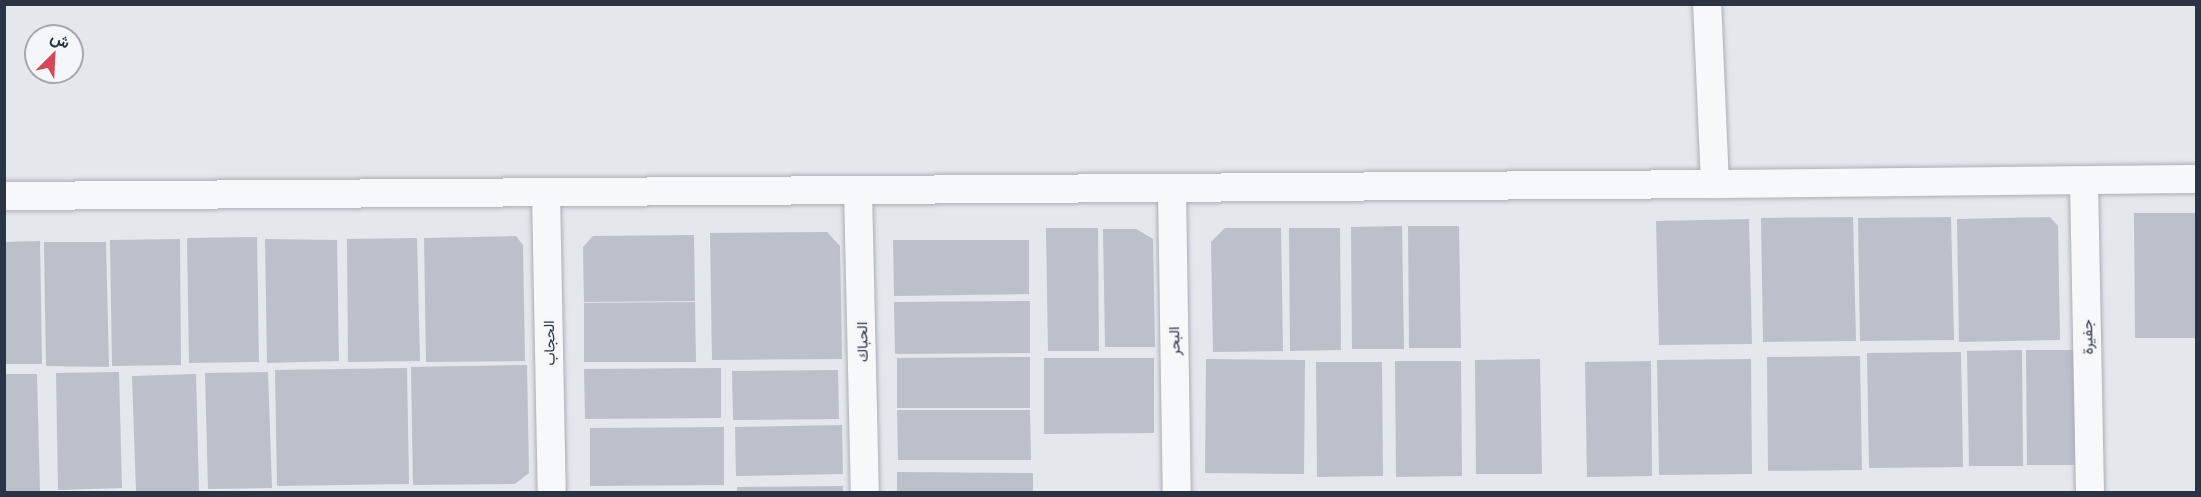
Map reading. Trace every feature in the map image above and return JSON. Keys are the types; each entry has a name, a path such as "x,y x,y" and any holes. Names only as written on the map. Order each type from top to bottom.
{"street":[{"path":"1707,4 1715,184"},
{"path":"4,196 1172,190 2196,179"},
{"name":"جفيرة","path":"2084,181 2090,492"},
{"name":"البحر","path":"1172,190 1177,492"},
{"name":"الحباك","path":"858,191 865,492"},
{"name":"الحجاب","path":"546,193 552,492"}],"building":[{"path":"2134,213 2196,213 2196,338 2135,338"},
{"path":"1853,217 1856,341 1763,342 1761,218"},
{"path":"1951,217 1954,340 1860,341 1858,218"},
{"path":"2050,217 2058,226 2060,340 1959,342 1957,219"},
{"path":"1749,219 1752,344 1659,345 1656,221"},
{"path":"1402,226 1404,349 1352,349 1351,227"},
{"path":"1408,226 1459,226 1461,348 1409,348"},
{"path":"1046,228 1098,228 1099,351 1048,351"},
{"path":"1225,228 1281,228 1283,351 1213,352 1211,242"},
{"path":"1289,228 1340,228 1341,350 1290,351"},
{"path":"1103,229 1136,229 1153,239 1155,347 1105,347"},
{"path":"827,232 840,246 842,359 712,360 710,233"},
{"path":"694,235 695,301 584,302 583,247 593,236"},
{"path":"516,236 523,245 525,361 426,362 424,238"},
{"path":"257,237 259,362 189,363 187,238"},
{"path":"417,238 420,361 348,362 347,239"},
{"path":"180,239 181,365 112,366 110,240"},
{"path":"265,239 337,240 339,361 267,363"},
{"path":"893,240 1029,240 1029,294 894,296"},
{"path":"40,241 42,364 4,364 4,242"},
{"path":"44,242 106,242 109,367 46,366"},
{"path":"1030,301 1030,353 895,354 894,302"},
{"path":"695,302 696,362 584,362 584,303"},
{"path":"2022,350 2023,466 1969,466 1967,351"},
{"path":"2026,350 2081,350 2082,465 2027,465"},
{"path":"1961,352 1963,467 1869,468 1867,353"},
{"path":"1860,356 1862,470 1768,471 1767,357"},
{"path":"1030,357 1030,408 897,408 897,358"},
{"path":"1044,358 1154,358 1154,433 1044,434"},
{"path":"1206,359 1305,360 1304,474 1205,473"},
{"path":"1540,359 1542,474 1476,474 1475,360"},
{"path":"1751,359 1752,474 1659,475 1657,360"},
{"path":"1395,361 1461,361 1462,476 1396,477"},
{"path":"1651,361 1652,476 1587,477 1585,362"},
{"path":"1316,362 1382,362 1383,476 1317,477"},
{"path":"527,365 529,473 515,484 413,485 411,367"},
{"path":"407,368 409,484 277,486 275,370"},
{"path":"721,368 721,418 585,419 584,369"},
{"path":"838,370 839,419 733,420 732,371"},
{"path":"119,372 122,488 58,490 56,373"},
{"path":"268,372 272,488 208,489 205,373"},
{"path":"4,374 37,374 40,492 4,492"},
{"path":"196,374 199,491 136,492 132,376"},
{"path":"897,410 1030,410 1031,460 898,460"},
{"path":"842,425 843,474 736,476 735,427"},
{"path":"724,427 724,485 590,486 590,428"},
{"path":"897,472 1033,473 1033,492 897,492"},
{"path":"843,486 843,492 737,492 737,487"}]}
